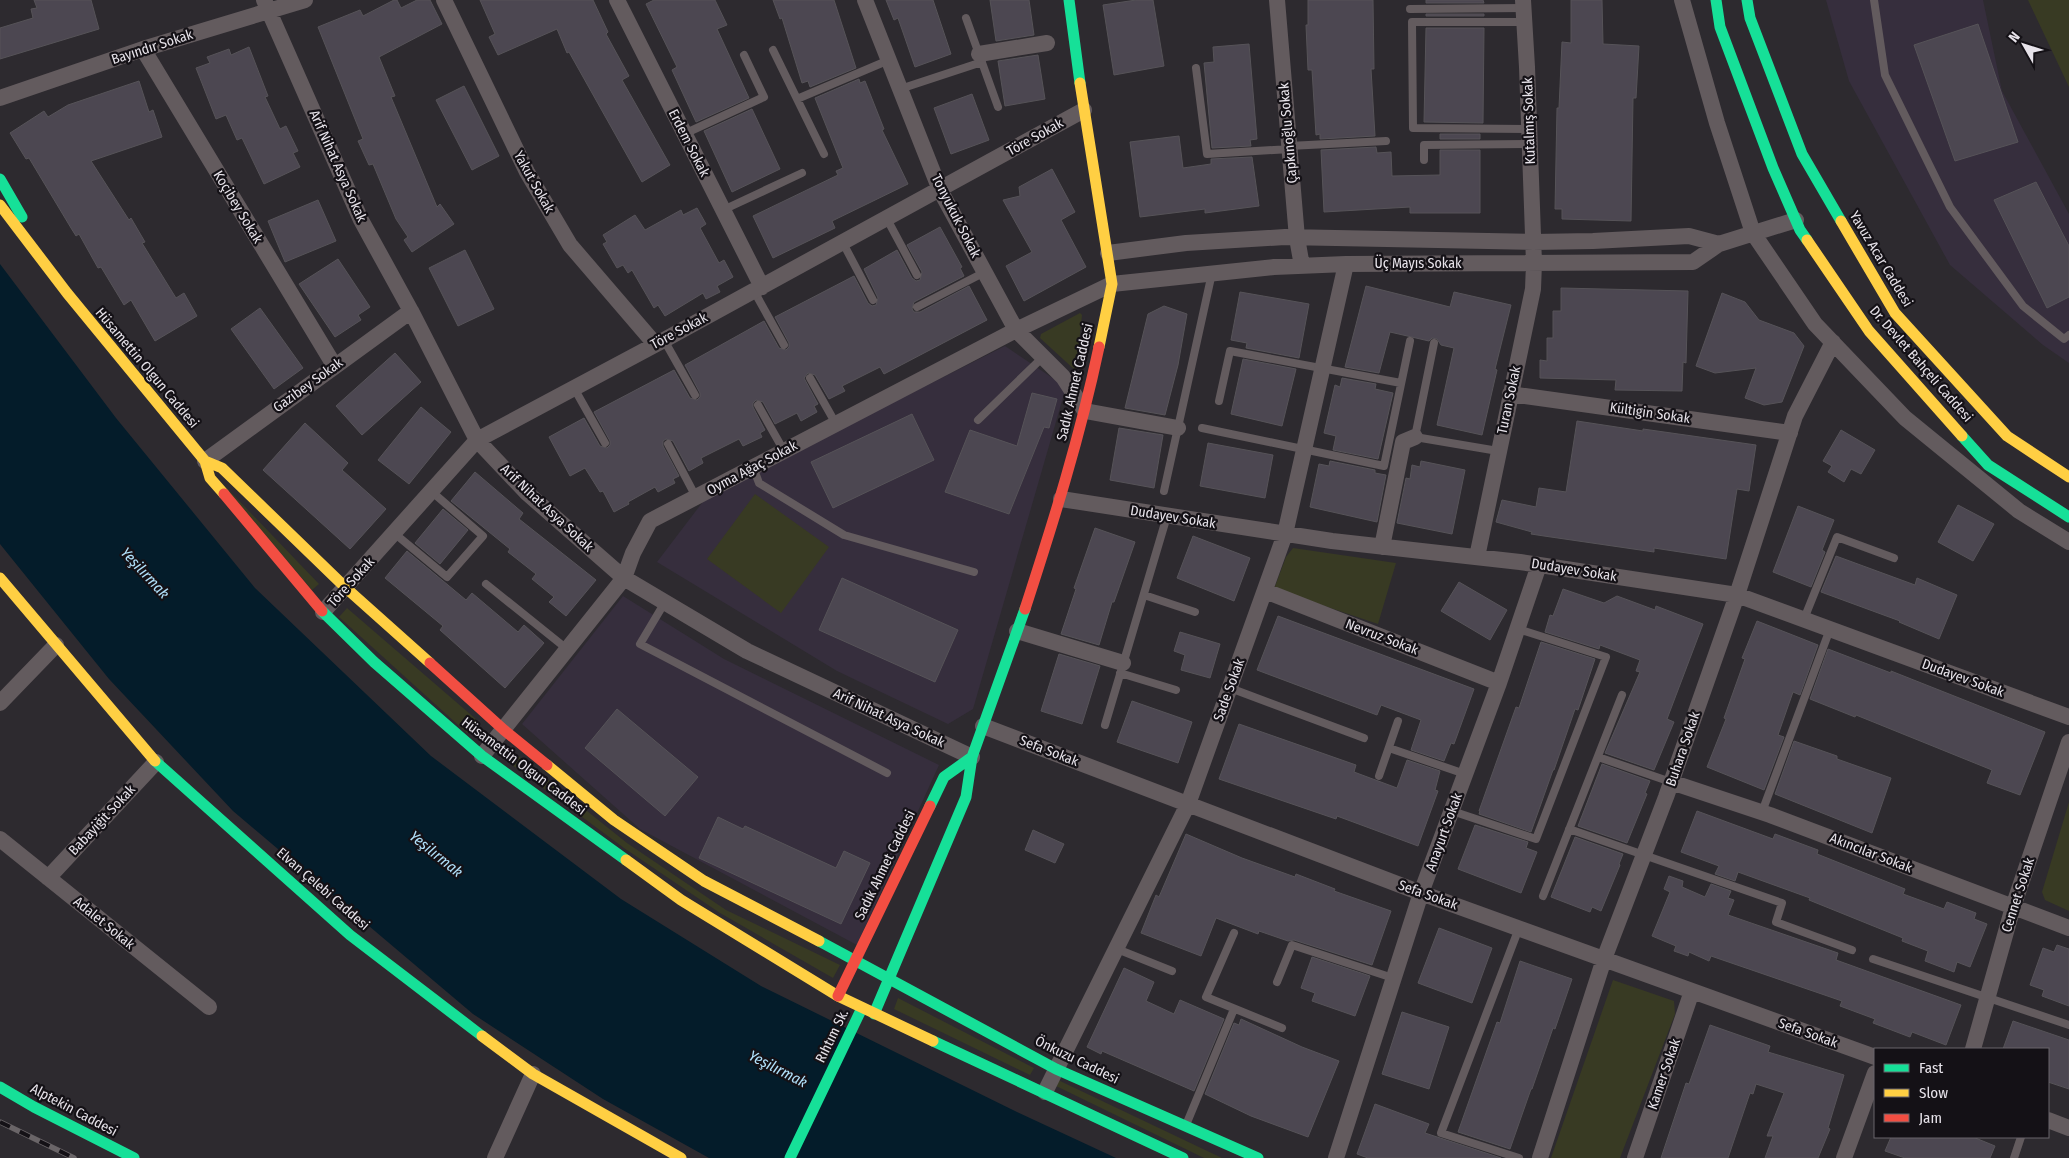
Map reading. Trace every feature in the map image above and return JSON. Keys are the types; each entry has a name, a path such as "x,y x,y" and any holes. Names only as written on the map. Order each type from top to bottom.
{"street":[{"name":"Bayındır Sokak","path":"0,98 266,6 305,0"},
{"name":"Yakut Sokak","path":"444,0 526,172 570,244 660,342"},
{"name":"Erdem Sokak","path":"617,0 723,210 758,289"},
{"name":"Tonyukuk Sokak","path":"865,0 940,190 1016,330 1063,377 1085,410"},
{"name":"Sadık Ahmet Caddesi","path":"874,1014 966,797 972,757 1061,500 1085,410 1112,284 1084,110 1069,0"},
{"name":"Çapkınoğlu Sokak","path":"1277,0 1297,238 1302,266"},
{"path":"1682,0 1718,123 1754,233 1815,324 1905,418 2019,511 2069,542"},
{"name":"Dr. Devlet Bahçeli Caddesi","path":"1716,0 1720,27 1800,230 1869,331 1988,465 2069,517"},
{"name":"Yavuz Acar Caddesi","path":"1747,0 1750,18 1802,154 1895,313 2007,436 2069,477"},
{"name":"Arif Nihat Asya Sokak","path":"266,6 361,220 411,311 477,440 527,493 624,578 748,652 972,757"},
{"name":"Kutalmış Sokak","path":"1524,10 1533,242"},
{"path":"981,58 1074,38"},
{"name":"Koçibey Sokak","path":"143,48 334,365"},
{"name":"Töre Sokak","path":"323,612 477,440 887,219 1084,110"},
{"name":"Hüsamettin Olgun Caddesi","path":"0,179 67,294"},
{"name":"Hüsamettin Olgun Caddesi","path":"0,205 67,294 205,461 210,478 323,612 374,662 482,756 681,900 838,996 862,1008"},
{"name":"Üç Mayıs Sokak","path":"1112,284 1212,273 1346,264 1693,262 1719,244 1796,220"},
{"name":"Üç Mayıs Sokak","path":"1108,253 1186,243 1297,238 1533,242 1689,236 1719,244"},
{"name":"Turan Sokak","path":"1477,557 1533,289 1533,242"},
{"name":"Sade Sokak","path":"1045,1092 1188,804 1285,534 1346,264"},
{"name":"Oyma Ağaç Sokak","path":"482,756 624,578 633,553 650,521 1016,330 1112,284"},
{"name":"Gazibey Sokak","path":"205,461 334,365 411,311"},
{"name":"Buhara Sokak","path":"1540,1158 1604,959 1671,782 1737,595 1795,416 1833,342"},
{"name":"Kültigin Sokak","path":"1510,394 1790,433"},
{"path":"1085,410 1178,428"},
{"path":"1382,547 1403,442 1415,437"},
{"name":"Hüsamettin Olgun Caddesi","path":"205,461 222,468 346,588 504,730 614,820 704,881 889,977"},
{"name":"Dudayev Sokak","path":"1061,500 1285,534 1539,565 1737,595 2069,717"},
{"name":"Anayurt Sokak","path":"1336,1158 1421,893 1499,683 1539,565"},
{"name":"Elvan Çelebi Caddesi","path":"0,578 156,762 350,934 533,1074 681,1158"},
{"name":"Nevruz Sokak","path":"1265,591 1499,683"},
{"path":"1017,631 1122,668"},
{"path":"0,703 56,645"},
{"name":"Sefa Sokak","path":"983,726 1421,893 1874,1057"},
{"name":"Cennet Sokak","path":"1973,1048 2013,907 2069,742"},
{"name":"Sadık Ahmet Caddesi","path":"838,996 944,777 972,757"},
{"name":"Babayiğit Sokak","path":"48,878 156,762"},
{"name":"Akıncılar Sokak","path":"1671,782 1762,812 2069,928"},
{"name":"Adalet Sokak","path":"0,839 209,1007"},
{"name":"Önkuzu Caddesi","path":"889,977 1056,1069 1258,1158"},
{"name":"Kamer Sokak","path":"1635,1158 1692,991"},
{"path":"862,1008 1183,1158"},
{"name":"Rıhtım Sk.","path":"790,1158 862,1008"},
{"path":"495,1158 533,1074"},
{"path":"1844,1158 1874,1076"},
{"name":"Alptekin Caddesi","path":"0,1087 34,1107 134,1158"},
{"path":"2049,1120 2069,1128"}],"lane":[{"path":"1874,0 1885,75 1950,207 2023,306 2064,340 2069,336"},
{"path":"1410,9 1524,10"},
{"path":"1524,10 1412,22 1413,128 1530,137"},
{"path":"966,18 998,107"},
{"path":"773,50 824,154"},
{"path":"684,134 764,97 744,55"},
{"path":"900,89 981,58"},
{"path":"797,99 888,60"},
{"path":"1196,68 1207,154 1386,141"},
{"path":"1424,160 1424,145 1530,137"},
{"path":"723,210 802,173"},
{"path":"887,219 917,275"},
{"path":"843,242 873,300"},
{"path":"917,307 985,272"},
{"path":"1164,491 1212,273"},
{"path":"758,289 784,345"},
{"path":"1202,428 1384,466 1410,341"},
{"path":"660,342 695,395"},
{"path":"1434,343 1415,437 1498,451"},
{"path":"1219,401 1230,351 1402,383"},
{"path":"978,420 1043,357"},
{"path":"810,378 836,424"},
{"path":"574,388 605,443"},
{"path":"758,405 784,451"},
{"path":"668,444 696,497"},
{"path":"753,467 759,483 844,534 974,572"},
{"path":"394,533 447,577 483,536 431,491"},
{"path":"1105,725 1167,516"},
{"path":"1804,619 1837,537 1894,558"},
{"path":"486,584 567,649"},
{"path":"1144,595 1195,612"},
{"path":"665,602 640,644 887,773"},
{"path":"1452,811 1536,839 1606,657 1518,629"},
{"path":"1762,812 1830,629"},
{"path":"1122,668 1176,690"},
{"path":"1230,688 1364,738"},
{"path":"1543,896 1622,695"},
{"path":"1379,776 1398,721"},
{"path":"1389,748 1465,774"},
{"path":"1598,757 1671,782"},
{"path":"1569,829 1782,903 1776,922 1852,950"},
{"path":"1519,928 1441,1133 1519,1158"},
{"path":"1234,933 1206,997 1282,1028"},
{"path":"1277,982 1292,945 1394,978"},
{"path":"1117,948 1172,971"},
{"path":"1873,959 2069,1024"},
{"path":"1185,1126 1234,1009"},
{"path":"2014,1158 2021,1138"}],"shaded area":[{"path":"1826,0 1983,0 2002,91 2069,214 2069,363 2043,345 1950,265 1849,81"},
{"path":"1005,346 1066,387 973,709 948,724 837,671 657,562 708,495"},
{"path":"623,596 724,659 939,765 857,945 640,829 522,724"}],"green space":[{"path":"2028,0 2069,0 2069,87"},
{"path":"1080,313 1082,315 1076,371 1040,338 1041,334"},
{"path":"221,482 319,584 312,590"},
{"path":"755,494 829,547 781,613 707,559"},
{"path":"1293,548 1396,563 1378,624 1274,589 1286,557"},
{"path":"347,608 477,720 474,730 467,733 339,617"},
{"path":"507,747 627,843 726,910 840,965 833,978 720,913 624,848 500,756 501,749"},
{"path":"2069,802 2069,911 2045,900 2042,892"},
{"path":"1613,980 1674,1001 1675,1014 1620,1158 1551,1158"},
{"path":"898,998 1034,1068 1030,1075 894,1009"},
{"path":"1058,1080 1222,1158 1204,1158 1056,1086"}],"water":[{"name":"Yeşilırmak","path":"0,264 116,418 255,588 431,756 621,899 761,986 1017,1112 1116,1158 709,1158 603,1099 473,1014 233,811 109,679 0,544"}],"building":[{"path":"34,0 91,0 99,29 0,59 0,28 33,18 31,9 37,8"},
{"path":"397,0 401,8 417,0 430,0 442,24 379,57 395,96 391,97 437,207 440,204 454,224 412,252 404,240 408,237 396,219 373,164 369,165 358,141 363,139 318,27 360,10 363,16"},
{"path":"480,0 593,0 608,32 606,34 629,76 622,80 670,165 642,182 569,52 567,53 557,29 498,55 489,37 495,34"},
{"path":"654,0 715,0 727,25 717,29 749,98 696,122 672,70 677,67 646,4"},
{"path":"773,0 834,0 856,68 810,87 808,81 802,83 782,18 780,19"},
{"path":"886,0 933,0 951,54 915,67 898,18 894,20"},
{"path":"990,0 1029,0 1034,35 996,41"},
{"path":"1136,0 1153,0 1164,66 1114,75 1103,5"},
{"path":"1308,0 1373,0 1374,69 1371,69 1375,136 1320,139 1320,134 1316,135 1312,70 1308,70 1306,25 1308,25"},
{"path":"1426,0 1483,0 1484,3 1426,3"},
{"path":"1571,0 1602,0 1603,44 1639,46 1636,98 1633,98 1631,221 1562,219 1562,209 1555,209 1557,108 1559,108 1562,42 1571,43"},
{"path":"1426,14 1484,14 1484,16 1426,16"},
{"path":"1978,24 2018,142 1955,161 1914,45"},
{"path":"1426,28 1484,28 1483,123 1424,122"},
{"path":"1249,44 1257,139 1250,140 1251,146 1212,148 1204,63 1214,62 1213,47"},
{"path":"249,47 268,96 265,97 280,129 286,126 298,151 293,153 300,167 264,184 242,138 237,140 226,115 216,119 196,68 210,63 207,57 229,49 231,55"},
{"path":"1038,55 1045,99 1005,106 998,61"},
{"path":"859,79 860,83 865,81 884,129 882,130 908,184 832,221 835,228 773,258 753,216 838,175 836,171 843,168 815,98"},
{"path":"139,81 149,112 153,110 162,137 91,161 129,220 131,218 145,242 142,243 176,298 184,293 197,316 155,341 131,300 124,305 101,267 98,268 79,234 76,236 29,158 26,159 10,133 44,111 48,117 68,105"},
{"path":"464,86 499,156 472,170 436,100"},
{"path":"972,94 989,140 951,154 934,108"},
{"path":"752,109 780,169 732,192 704,131"},
{"path":"1440,134 1480,134 1480,139 1440,139"},
{"path":"1179,136 1183,168 1211,164 1211,159 1252,157 1259,206 1205,213 1205,209 1140,217 1130,142"},
{"path":"1376,147 1377,153 1391,152 1392,176 1440,175 1440,150 1480,150 1480,213 1410,213 1410,207 1324,212 1321,150"},
{"path":"1052,169 1075,212 1061,220 1086,267 1024,301 1006,266 1032,252 1003,200 1020,196 1019,187"},
{"path":"2036,182 2069,246 2069,297 2047,308 1994,200"},
{"path":"318,200 336,241 285,262 268,221"},
{"path":"697,208 706,224 700,228 719,263 724,260 733,277 717,286 720,292 706,299 703,293 665,316 658,305 654,308 632,270 628,273 623,265 617,268 603,244 607,242 603,235 635,215 645,230 681,210 683,215"},
{"path":"940,227 962,267 960,268 964,276 914,302 912,309 914,312 920,312 969,286 987,320 884,374 880,367 842,386 845,391 829,399 815,375 808,373 804,378 818,404 814,406 817,412 801,421 797,413 775,424 763,402 756,400 753,403 753,407 765,430 760,433 762,437 743,446 739,439 701,458 703,463 689,471 673,441 666,439 663,441 663,446 679,476 673,479 675,483 658,492 655,487 614,512 603,491 600,492 585,468 570,476 549,437 584,418 600,446 607,448 610,445 610,441 594,412 674,370 690,398 697,400 700,397 700,393 685,365 764,321 779,348 786,350 789,347 789,343 775,317 854,276 868,303 872,306 876,305 878,298 864,269 897,250 912,278 916,281 920,280 922,272 907,245"},
{"path":"465,250 494,309 458,326 429,268"},
{"path":"338,259 370,307 358,315 361,320 335,337 299,284"},
{"path":"1366,286 1450,307 1454,292 1511,305 1495,369 1497,370 1482,435 1437,425 1454,348 1441,345 1437,339 1432,338 1429,341 1390,332 1379,373 1345,367"},
{"path":"1561,288 1688,291 1686,363 1683,362 1682,391 1615,390 1616,380 1540,378 1540,360 1547,361 1547,338 1553,338 1553,311 1561,311"},
{"path":"1240,292 1309,304 1299,358 1246,348 1247,343 1231,340"},
{"path":"1722,293 1745,302 1759,320 1794,333 1804,346 1782,402 1764,405 1745,398 1756,368 1715,373 1696,366"},
{"path":"1164,306 1187,314 1178,365 1165,415 1125,408 1148,314"},
{"path":"260,308 303,368 274,389 231,329"},
{"path":"395,353 421,382 362,435 336,406"},
{"path":"1243,359 1296,369 1282,426 1231,414"},
{"path":"1342,378 1376,384 1375,389 1393,393 1378,459 1333,450 1336,436 1324,433 1335,385 1340,387"},
{"path":"1032,393 1057,399 1049,428 1044,427 1009,514 945,492 970,430 1017,446"},
{"path":"421,407 451,432 409,484 378,460"},
{"path":"912,414 934,460 833,508 811,462"},
{"path":"1577,421 1756,445 1749,491 1737,489 1726,559 1654,548 1654,552 1531,534 1532,532 1496,522 1502,500 1536,507 1539,488 1566,492"},
{"path":"305,423 348,463 342,470 386,509 350,549 263,470"},
{"path":"1119,428 1163,435 1154,488 1110,480"},
{"path":"1841,430 1875,450 1861,474 1851,469 1844,482 1828,472 1832,466 1823,461"},
{"path":"1208,443 1273,455 1265,498 1200,486"},
{"path":"1330,461 1375,470 1375,473 1386,475 1377,522 1310,507 1319,464 1329,466"},
{"path":"1421,461 1465,470 1452,534 1397,523 1406,478 1410,479 1412,465 1420,467"},
{"path":"475,472 523,513 519,519 596,580 566,616 549,602 554,597 532,579 536,574 508,552 510,549 451,501"},
{"path":"1958,505 1994,524 1973,561 1938,542"},
{"path":"1798,506 1834,520 1822,550 1825,552 1811,587 1773,572"},
{"path":"443,509 468,530 440,564 415,543"},
{"path":"1095,528 1135,542 1114,602 1112,602 1099,645 1061,634 1076,589 1074,588"},
{"path":"1193,536 1250,558 1234,601 1177,578"},
{"path":"407,551 466,600 472,593 518,632 524,625 544,643 505,688 440,630 443,626 385,578"},
{"path":"1836,556 1915,585 1917,578 1957,595 1939,639 1900,621 1821,592"},
{"path":"842,578 958,630 935,682 819,630"},
{"path":"1459,582 1507,610 1490,640 1441,611"},
{"path":"1563,589 1604,603 1617,596 1655,610 1656,606 1703,624 1667,719 1674,722 1654,770 1605,753 1640,672 1636,671 1640,660 1600,645 1599,649 1545,632 1550,615 1553,616"},
{"path":"1278,616 1474,689 1454,744 1451,743 1444,761 1411,750 1421,720 1381,705 1377,715 1257,670"},
{"path":"1757,621 1818,645 1800,695 1793,692 1778,735 1784,737 1764,790 1707,767 1726,719 1724,718 1745,659 1742,658"},
{"path":"1180,632 1220,644 1210,678 1181,670 1185,655 1174,651"},
{"path":"1541,642 1595,659 1578,710 1575,709 1531,832 1479,814 1479,811 1516,707 1519,708"},
{"path":"1828,649 1891,673 1891,671 2045,732 2020,795 1987,783 1992,770 1856,715 1855,717 1810,699"},
{"path":"1059,654 1100,666 1082,724 1041,711"},
{"path":"1132,701 1192,722 1178,763 1117,742"},
{"path":"617,709 698,777 665,816 585,748"},
{"path":"1239,724 1356,765 1354,772 1397,788 1407,760 1440,771 1435,790 1438,791 1418,846 1337,816 1336,819 1219,779"},
{"path":"1794,741 1891,778 1872,833 1775,794"},
{"path":"1602,764 1650,781 1645,793 1647,794 1627,843 1578,826"},
{"path":"1697,811 1773,839 1775,834 1818,850 1817,854 1905,889 1903,894 1944,909 1947,902 1976,913 1974,919 1987,924 1970,967 1957,962 1954,972 1925,961 1928,951 1902,941 1903,938 1809,900 1810,898 1738,872 1735,881 1715,874 1719,866 1681,852"},
{"path":"718,817 743,829 745,826 836,868 844,851 870,863 841,924 699,858"},
{"path":"1475,825 1528,842 1526,848 1537,852 1521,893 1458,869"},
{"path":"1033,830 1064,844 1055,863 1025,850"},
{"path":"1186,834 1242,858 1295,877 1296,874 1335,889 1334,891 1391,911 1372,965 1294,940 1288,941 1259,931 1258,934 1216,918 1201,956 1141,933 1156,895 1159,897"},
{"path":"1575,837 1623,854 1601,911 1592,907 1590,912 1551,897"},
{"path":"1669,876 1683,881 1682,887 1705,897 1711,884 1731,891 1728,898 1734,900 1728,915 1838,953 1836,960 1961,1005 1946,1045 1912,1032 1910,1037 1873,1023 1875,1019 1840,1006 1842,1001 1711,956 1709,961 1689,952 1688,956 1674,951 1676,946 1652,936 1670,892 1664,889"},
{"path":"1439,928 1492,948 1472,1003 1418,983"},
{"path":"2057,945 2069,949 2069,1006 2042,996 2044,990 2030,985 2043,948 2054,952"},
{"path":"1312,957 1370,976 1355,1016 1312,1001 1315,993 1301,988"},
{"path":"1520,961 1572,979 1510,1149 1458,1132 1497,1022 1500,1023"},
{"path":"1124,968 1154,982 1146,1001 1174,1014 1180,1000 1224,1019 1194,1091 1102,1051 1101,1054 1087,1047"},
{"path":"1402,1012 1449,1027 1429,1089 1382,1074"},
{"path":"1241,1019 1302,1047 1339,1061 1308,1137 1251,1116 1205,1094 1234,1023 1239,1025"},
{"path":"2013,1021 2069,1040 2069,1089 2049,1082 2049,1048 2003,1048"},
{"path":"1710,1025 1770,1046 1768,1052 1844,1075 1828,1128 1830,1129 1818,1158 1765,1158 1773,1136 1767,1136 1784,1093 1756,1084 1753,1094 1750,1093 1728,1158 1661,1158 1686,1083 1689,1084"},
{"path":"1375,1104 1429,1124 1425,1133 1501,1158 1368,1158 1357,1154"},
{"path":"1891,1138 1975,1138 1995,1146 1990,1158 1905,1158 1885,1151"}],"railway":[{"path":"0,1122 74,1158"}],"traffic: fast":[{"path":"1069,0 1080,83"},
{"path":"1716,0 1720,27 1773,168 1800,230 1807,240"},
{"path":"1747,0 1750,18 1802,154 1841,221"},
{"path":"0,179 22,217"},
{"path":"1962,436 1988,465 2069,517"},
{"path":"874,1014 966,797 972,757 1025,609"},
{"path":"322,611 374,662 482,756 626,860"},
{"path":"930,806 944,777 972,757"},
{"path":"155,761 350,935 482,1036"},
{"path":"819,941 1056,1069 1258,1158"},
{"path":"790,1158 862,1008"},
{"path":"933,1041 1183,1158"},
{"path":"0,1087 34,1107 134,1158"}],"traffic: slow":[{"path":"1080,83 1112,284 1099,347"},
{"path":"0,205 67,293 205,461 210,478 224,494"},
{"path":"1841,221 1895,313 2007,436 2069,477"},
{"path":"1807,240 1869,331 1962,436"},
{"path":"205,461 222,468 346,588 430,663"},
{"path":"0,578 155,761"},
{"path":"547,765 614,820 704,881 819,941"},
{"path":"626,860 681,900 838,996 933,1041"},
{"path":"482,1036 533,1074 681,1158"}],"traffic: jam":[{"path":"1025,609 1075,447 1099,347"},
{"path":"224,494 322,611"},
{"path":"430,663 504,730 547,765"},
{"path":"838,996 930,806"}]}
